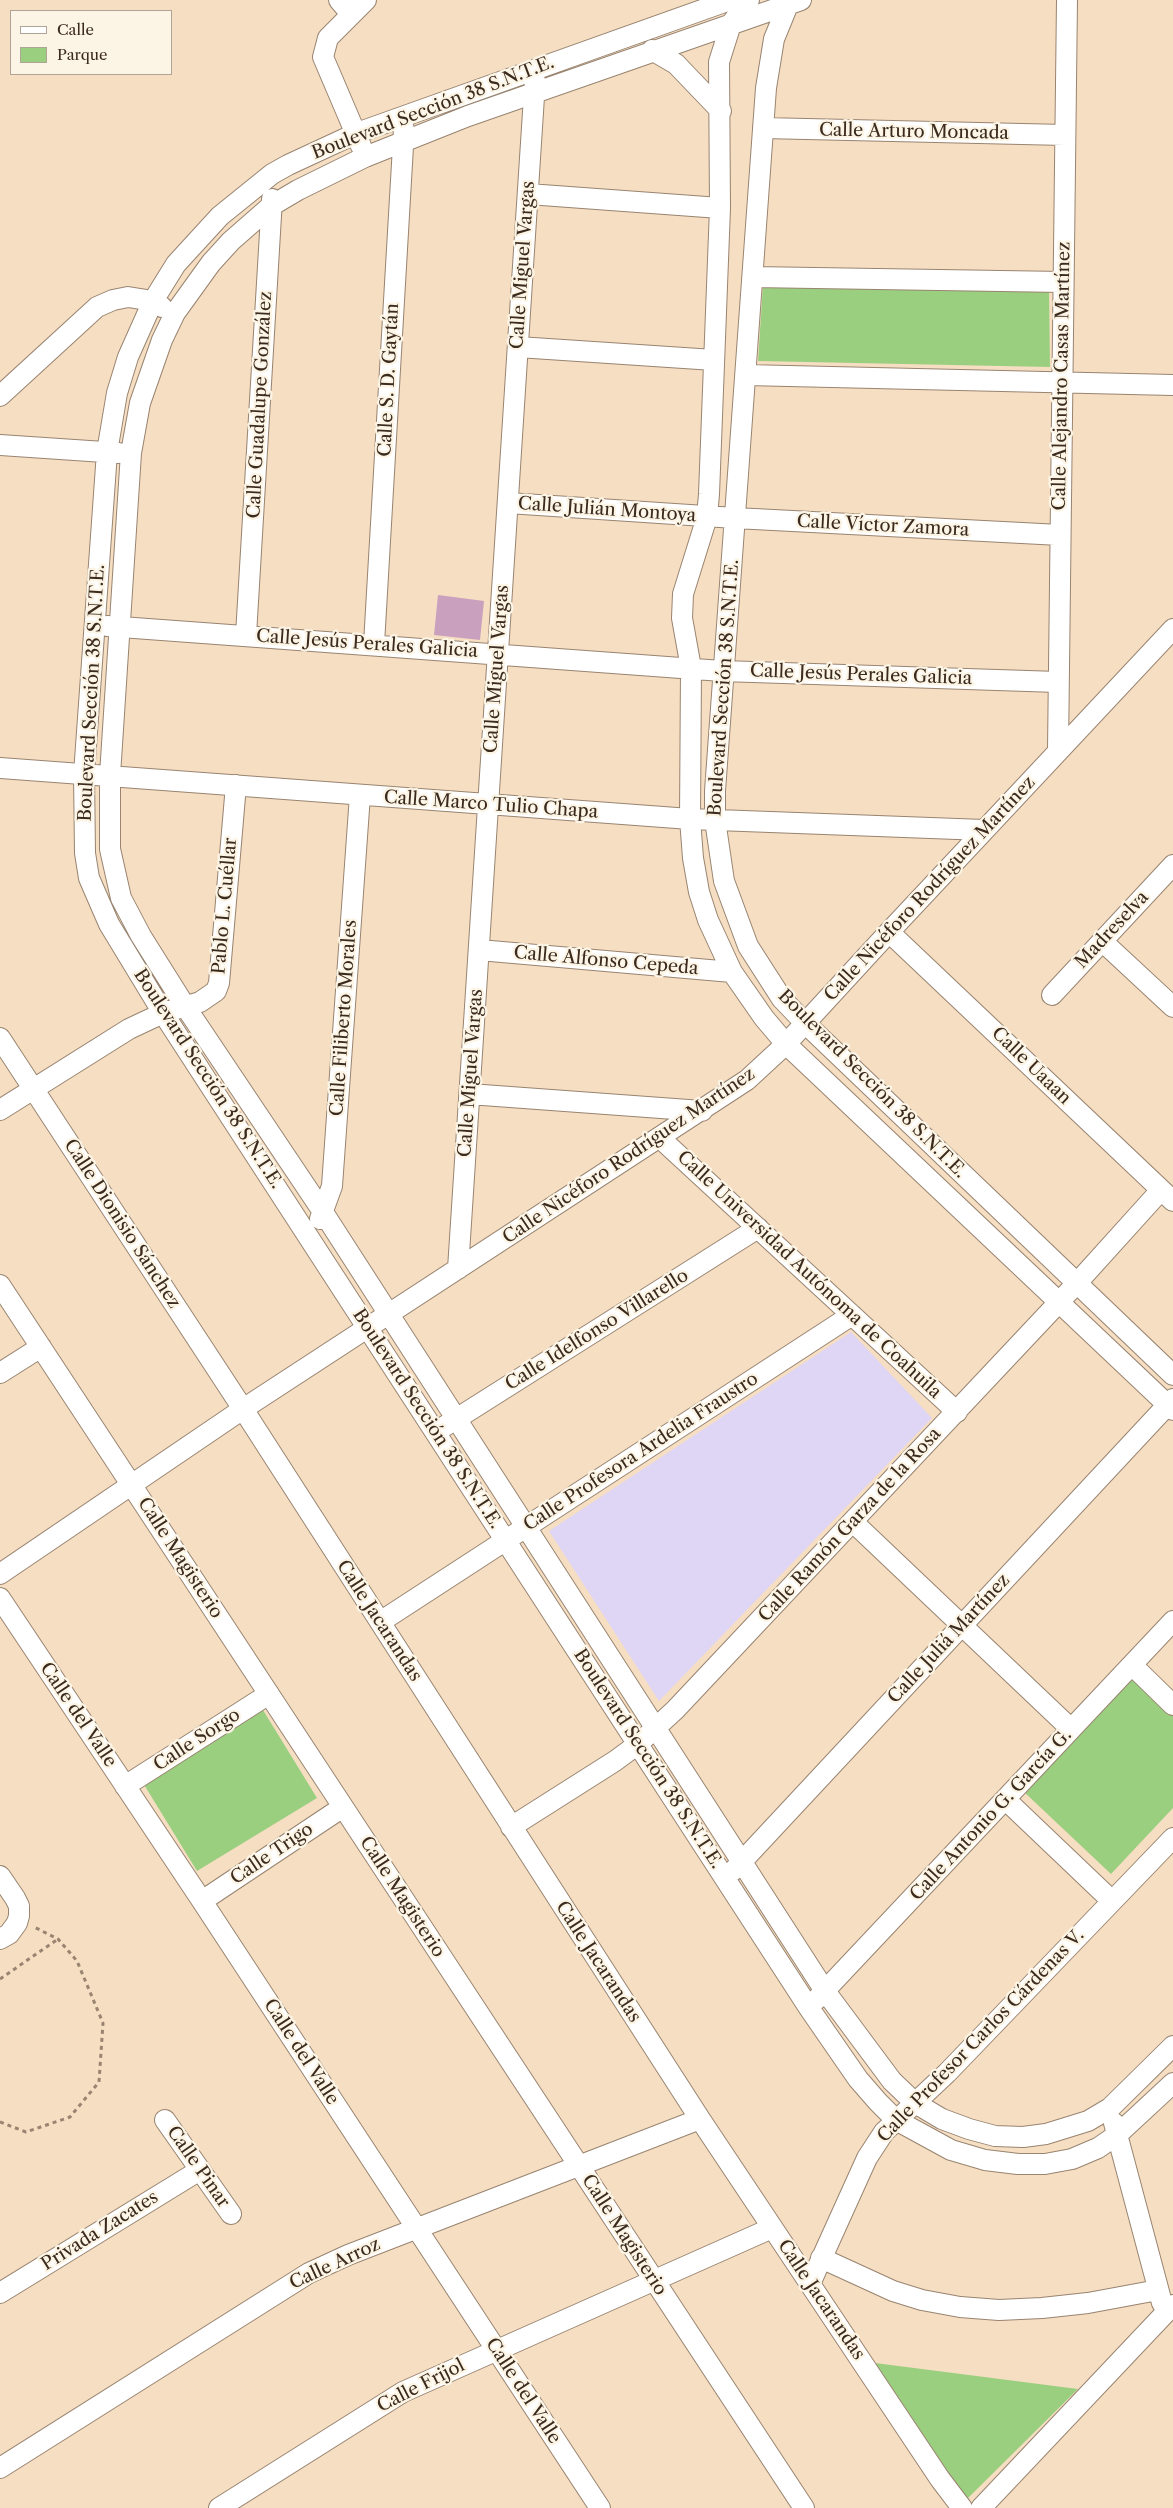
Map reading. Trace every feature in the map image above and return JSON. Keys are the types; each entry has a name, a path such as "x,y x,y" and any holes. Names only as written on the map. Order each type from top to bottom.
{"street":[{"name":"Boulevard Sección 38 S.N.T.E.","path":"730,0 357,133 272,174 243,196 198,239 176,264 152,301 125,366 117,393 107,452 84,774 85,853 89,878 109,924 163,1013 310,1236 505,1541 809,2008 858,2079 896,2120 951,2150 985,2160 1018,2164 1045,2164 1072,2159 1098,2148 1117,2135 1173,2083"},
{"name":"Boulevard Sección 38 S.N.T.E.","path":"749,0 732,24 719,62 718,82 721,111 720,208 707,517 683,594 682,618 690,668 690,819 693,858 699,892 708,920 732,972 764,1018 786,1044 1058,1302 1171,1405"},
{"name":"Calle Alejandro Casas Martínez","path":"1058,752 1066,0"},
{"name":"Boulevard Sección 38 S.N.T.E.","path":"793,1 534,92 365,157 306,186 271,206 237,236 211,263 175,314 151,368 140,403 131,453 110,776 110,849 121,898 141,936 185,1006 324,1212 825,1991 872,2058 892,2081 916,2102 942,2119 995,2136 1023,2137 1046,2134 1068,2128 1088,2121 1110,2108 1173,2046"},
{"name":"Boulevard Sección 38 S.N.T.E.","path":"793,1 773,46 766,88 746,375 722,671 715,820 724,882 748,946 777,992 805,1024 1173,1375"},
{"path":"352,4 328,38 324,47 323,57 357,133 365,157"},
{"path":"652,50 684,70 721,111"},
{"name":"Calle Miguel Vargas","path":"458,1270 536,68"},
{"name":"Calle S. D. Gaytán","path":"374,644 405,115"},
{"name":"Calle Arturo Moncada","path":"763,128 1065,135"},
{"name":"Calle Guadalupe González","path":"246,635 272,174"},
{"path":"528,194 720,208"},
{"path":"753,277 1063,282"},
{"path":"0,396 97,307 113,300 128,297 152,301 175,314"},
{"path":"518,347 714,360"},
{"path":"746,375 1173,385"},
{"path":"0,445 131,453"},
{"name":"Calle Julián Montoya","path":"508,503 707,517"},
{"name":"Calle Víctor Zamora","path":"707,517 1060,535"},
{"name":"Calle Jesús Perales Galicia","path":"95,625 498,653 722,671 1058,682"},
{"name":"Calle Nicéforo Rodríguez Martínez","path":"0,1574 243,1409 747,1080 805,1024 1173,629"},
{"name":"Calle Marco Tulio Chapa","path":"0,768 690,819 984,830"},
{"name":"Pablo L. Cuéllar","path":"0,1110 129,1029 163,1013 209,998 216,991 219,983 236,785"},
{"name":"Calle Filiberto Morales","path":"310,1236 324,1212 332,1186 360,795"},
{"name":"Madreselva","path":"1052,995 1173,865"},
{"name":"Calle Uaaan","path":"889,932 1167,1196"},
{"path":"1102,941 1173,1007"},
{"name":"Calle Alfonso Cepeda","path":"479,950 732,972"},
{"name":"Calle Dionisio Sánchez","path":"0,1038 243,1409"},
{"path":"470,1094 702,1111"},
{"name":"Calle Universidad Autónoma de Coahuila","path":"660,1138 957,1412"},
{"name":"Calle Ramón Garza de la Rosa","path":"511,1827 616,1761 656,1729 957,1412 1058,1302 1167,1196"},
{"name":"Calle Idelfonso Villarello","path":"436,1432 758,1228"},
{"name":"Calle Magisterio","path":"0,1285 804,2508"},
{"name":"Calle Profesora Ardelia Fraustro","path":"380,1622 852,1314"},
{"path":"0,1373 41,1346"},
{"name":"Calle Juliá Martínez","path":"725,1879 1171,1405"},
{"name":"Calle Jacarandas","path":"243,1409 700,2119 940,2479 962,2508"},
{"path":"853,1522 1071,1729"},
{"name":"Calle del Valle","path":"0,1598 202,1901 600,2508"},
{"name":"Calle Antonio G. García G.","path":"809,2008 1173,1621"},
{"path":"1132,1665 1173,1705"},
{"name":"Calle Sorgo","path":"125,1786 269,1694"},
{"path":"1006,1800 1112,1901"},
{"name":"Calle Trigo","path":"202,1901 343,1806"},
{"name":"Calle Profesor Carlos Cárdenas V.","path":"810,2284 867,2158 884,2132 947,2074 1173,1838"},
{"path":"0,1876 19,1906 17,1923 9,1934 0,1939"},
{"path":"981,2508 1169,2310 1158,2290 1110,2108"},
{"name":"Calle Arroz","path":"0,2468 295,2280 328,2263 700,2119"},
{"name":"Calle Pinar","path":"164,2120 231,2214"},
{"name":"Privada Zacates","path":"0,2293 200,2170"},
{"name":"Calle Frijol","path":"219,2508 383,2404 430,2379 772,2228"},
{"path":"821,2258 893,2291 922,2300 960,2307 999,2310 1042,2308 1088,2304 1158,2290"}],"path":[{"path":"0,2122 26,2132 70,2117 99,2082 103,2023 77,1961 58,1939 35,1927 17,1923"},
{"path":"0,1979 58,1939"}],"shaded area":[{"path":"851,1332 932,1418 659,1701 549,1531"}],"green space":[{"path":"763,285 1049,288 1050,367 758,361"},
{"path":"1131,1676 1173,1716 1173,1808 1111,1874 1023,1791"},
{"path":"263,1710 317,1798 197,1871 143,1783"},
{"path":"875,2363 1078,2389 966,2500"}],"building":[{"path":"438,595 484,601 480,640 434,635"}]}
